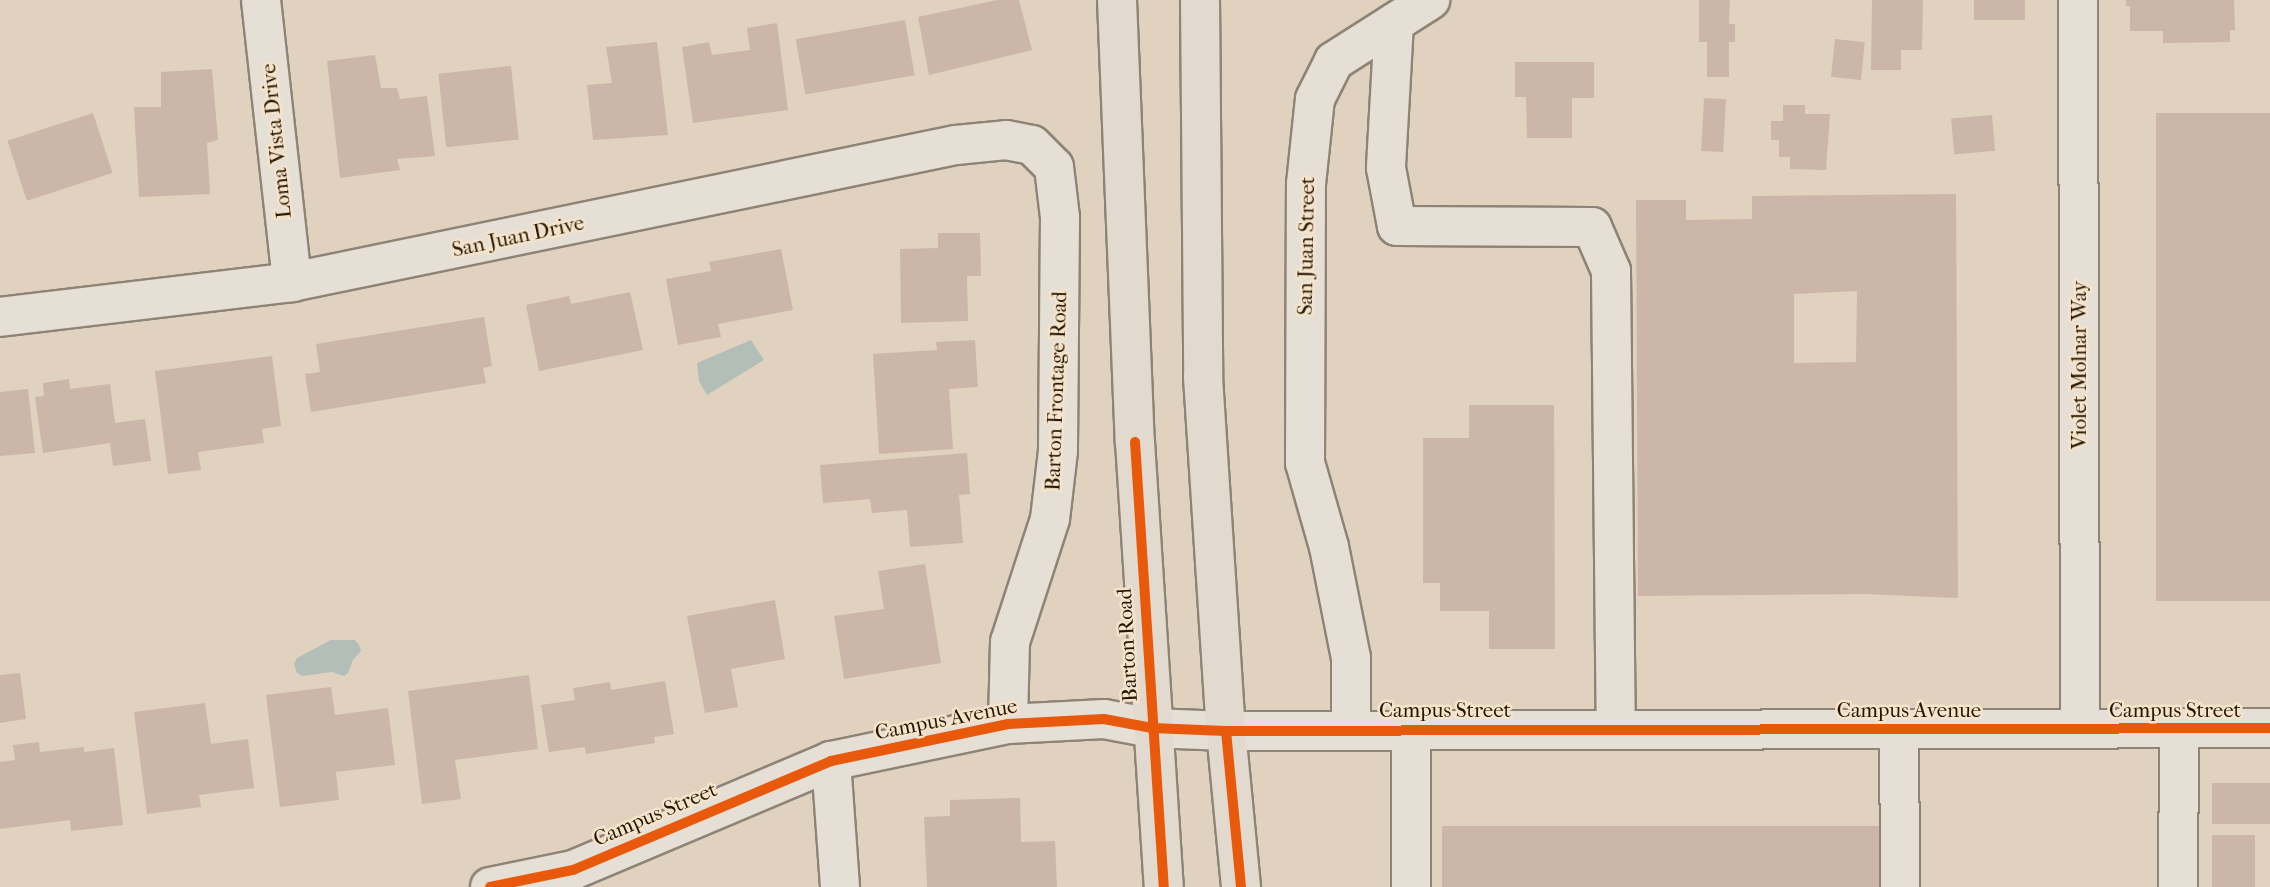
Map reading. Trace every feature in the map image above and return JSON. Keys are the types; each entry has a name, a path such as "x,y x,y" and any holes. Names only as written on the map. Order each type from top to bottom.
{"main road":[{"name":"Barton Road","path":"1116,0 1134,429 1164,887"},
{"path":"1200,0 1203,377 1226,731 1241,887"}],"street":[{"name":"Loma Vista Drive","path":"261,0 292,282"},
{"name":"San Juan Street","path":"1351,730 1351,658 1329,547 1305,463 1306,184 1315,99 1334,61 1430,0"},
{"name":"Violet Molnar Way","path":"2077,0 2080,730"},
{"path":"1394,23 1385,167 1397,226 1592,227 1611,271 1616,729"},
{"name":"San Juan Drive","path":"0,317 292,282 956,145 1006,140 1032,145"},
{"name":"Barton Frontage Road","path":"1008,724 1010,642 1050,519 1058,451 1060,217 1054,167 1032,145"},
{"name":"Campus Avenue","path":"831,761 1008,724 1104,719 1152,729"},
{"name":"Campus Street","path":"2080,730 2270,728"},
{"name":"Campus Street","path":"1152,729 1738,729"},
{"name":"Campus Avenue","path":"1738,729 2080,730"},
{"path":"1899,729 1900,887"},
{"path":"2178,887 2179,729"},
{"path":"1411,730 1412,887"},
{"name":"Campus Street","path":"490,887 573,870 831,761"},
{"path":"831,761 840,887"}],"shaded area":[{"path":"751,340 764,360 707,395 699,381 697,363"},
{"path":"331,640 355,640 359,645 361,651 353,660 348,673 344,676 332,672 303,676 297,673 294,664 297,658"}],"building":[{"path":"997,0 1019,0 1032,50 929,75 918,17"},
{"path":"1699,0 1730,0 1729,24 1735,24 1735,42 1729,42 1729,77 1707,77 1707,42 1699,42"},
{"path":"1872,0 1923,0 1922,50 1901,50 1901,70 1871,70"},
{"path":"1974,0 2025,0 2025,20 1974,20"},
{"path":"2126,0 2234,0 2235,30 2230,30 2230,42 2163,43 2163,31 2130,31 2130,6 2126,6"},
{"path":"905,20 915,75 805,94 796,39"},
{"path":"777,23 788,110 693,123 682,47 709,42 712,55 750,50 747,28"},
{"path":"1835,39 1865,42 1861,80 1831,77"},
{"path":"657,42 668,135 593,140 587,85 612,83 606,47"},
{"path":"375,55 381,88 397,88 400,99 427,96 435,156 397,159 400,170 340,178 327,61"},
{"path":"1515,62 1594,62 1594,98 1572,98 1572,138 1527,138 1526,97 1515,97"},
{"path":"511,66 519,140 446,147 438,74"},
{"path":"212,69 218,140 207,143 210,194 139,197 134,107 161,107 161,72"},
{"path":"1704,98 1726,99 1723,152 1701,151"},
{"path":"1783,105 1805,105 1805,114 1830,114 1826,170 1790,169 1790,157 1779,157 1779,140 1771,140 1771,121 1783,121"},
{"path":"93,113 112,173 27,201 7,141"},
{"path":"2156,113 2270,113 2270,601 2156,601"},
{"path":"1992,115 1995,151 1954,154 1951,119"},
{"path":"1956,194 1958,598 1865,594 1638,596 1636,200 1686,200 1686,220 1752,219 1752,196","holes":["1857,291 1856,362 1794,363 1794,294"]},
{"path":"938,233 980,233 981,276 967,276 968,321 901,323 900,249 938,248"},
{"path":"781,249 793,310 718,324 721,337 678,345 666,279 711,271 709,262"},
{"path":"630,292 643,350 539,371 526,305 569,296 571,304"},
{"path":"484,317 492,366 483,368 486,383 311,412 305,374 320,372 316,344"},
{"path":"975,340 978,387 949,389 953,449 879,454 873,354 937,350 936,342"},
{"path":"272,356 281,426 262,429 264,443 198,452 201,470 168,474 155,371"},
{"path":"69,379 70,389 110,384 115,423 145,419 151,461 113,466 110,443 43,453 35,397 44,396 43,383"},
{"path":"28,389 35,453 0,456 0,392"},
{"path":"1469,405 1554,405 1555,649 1489,649 1489,611 1440,611 1440,583 1423,583 1423,438 1469,438"},
{"path":"967,453 970,494 959,495 963,543 910,547 907,510 872,513 870,499 823,503 820,465"},
{"path":"925,564 941,663 844,679 834,616 884,609 878,571"},
{"path":"775,600 785,659 731,669 738,707 705,713 687,616"},
{"path":"20,673 26,719 0,723 0,675"},
{"path":"529,675 538,749 455,760 461,799 422,804 408,691"},
{"path":"665,681 674,734 654,737 655,743 586,754 585,747 549,752 541,705 575,700 573,688 610,682 611,690"},
{"path":"331,687 335,715 388,708 395,765 336,772 339,800 280,807 266,695"},
{"path":"205,703 211,744 248,739 254,788 199,795 201,807 147,814 134,712"},
{"path":"39,742 40,752 84,747 84,752 114,748 123,825 71,831 70,820 0,829 0,762 15,760 13,745"},
{"path":"2212,783 2270,783 2270,824 2212,824"},
{"path":"1020,798 1021,842 1055,841 1057,887 927,887 924,817 950,816 950,800"},
{"path":"1442,826 1882,826 1882,887 1442,887"},
{"path":"2212,835 2255,835 2255,887 2212,887"}],"cycle path":[{"path":"1135,442 1164,887"},
{"path":"490,887 573,870 831,761 1008,724 1104,719 1152,728 1226,731 2270,728"},
{"path":"1226,731 1241,887"}]}
